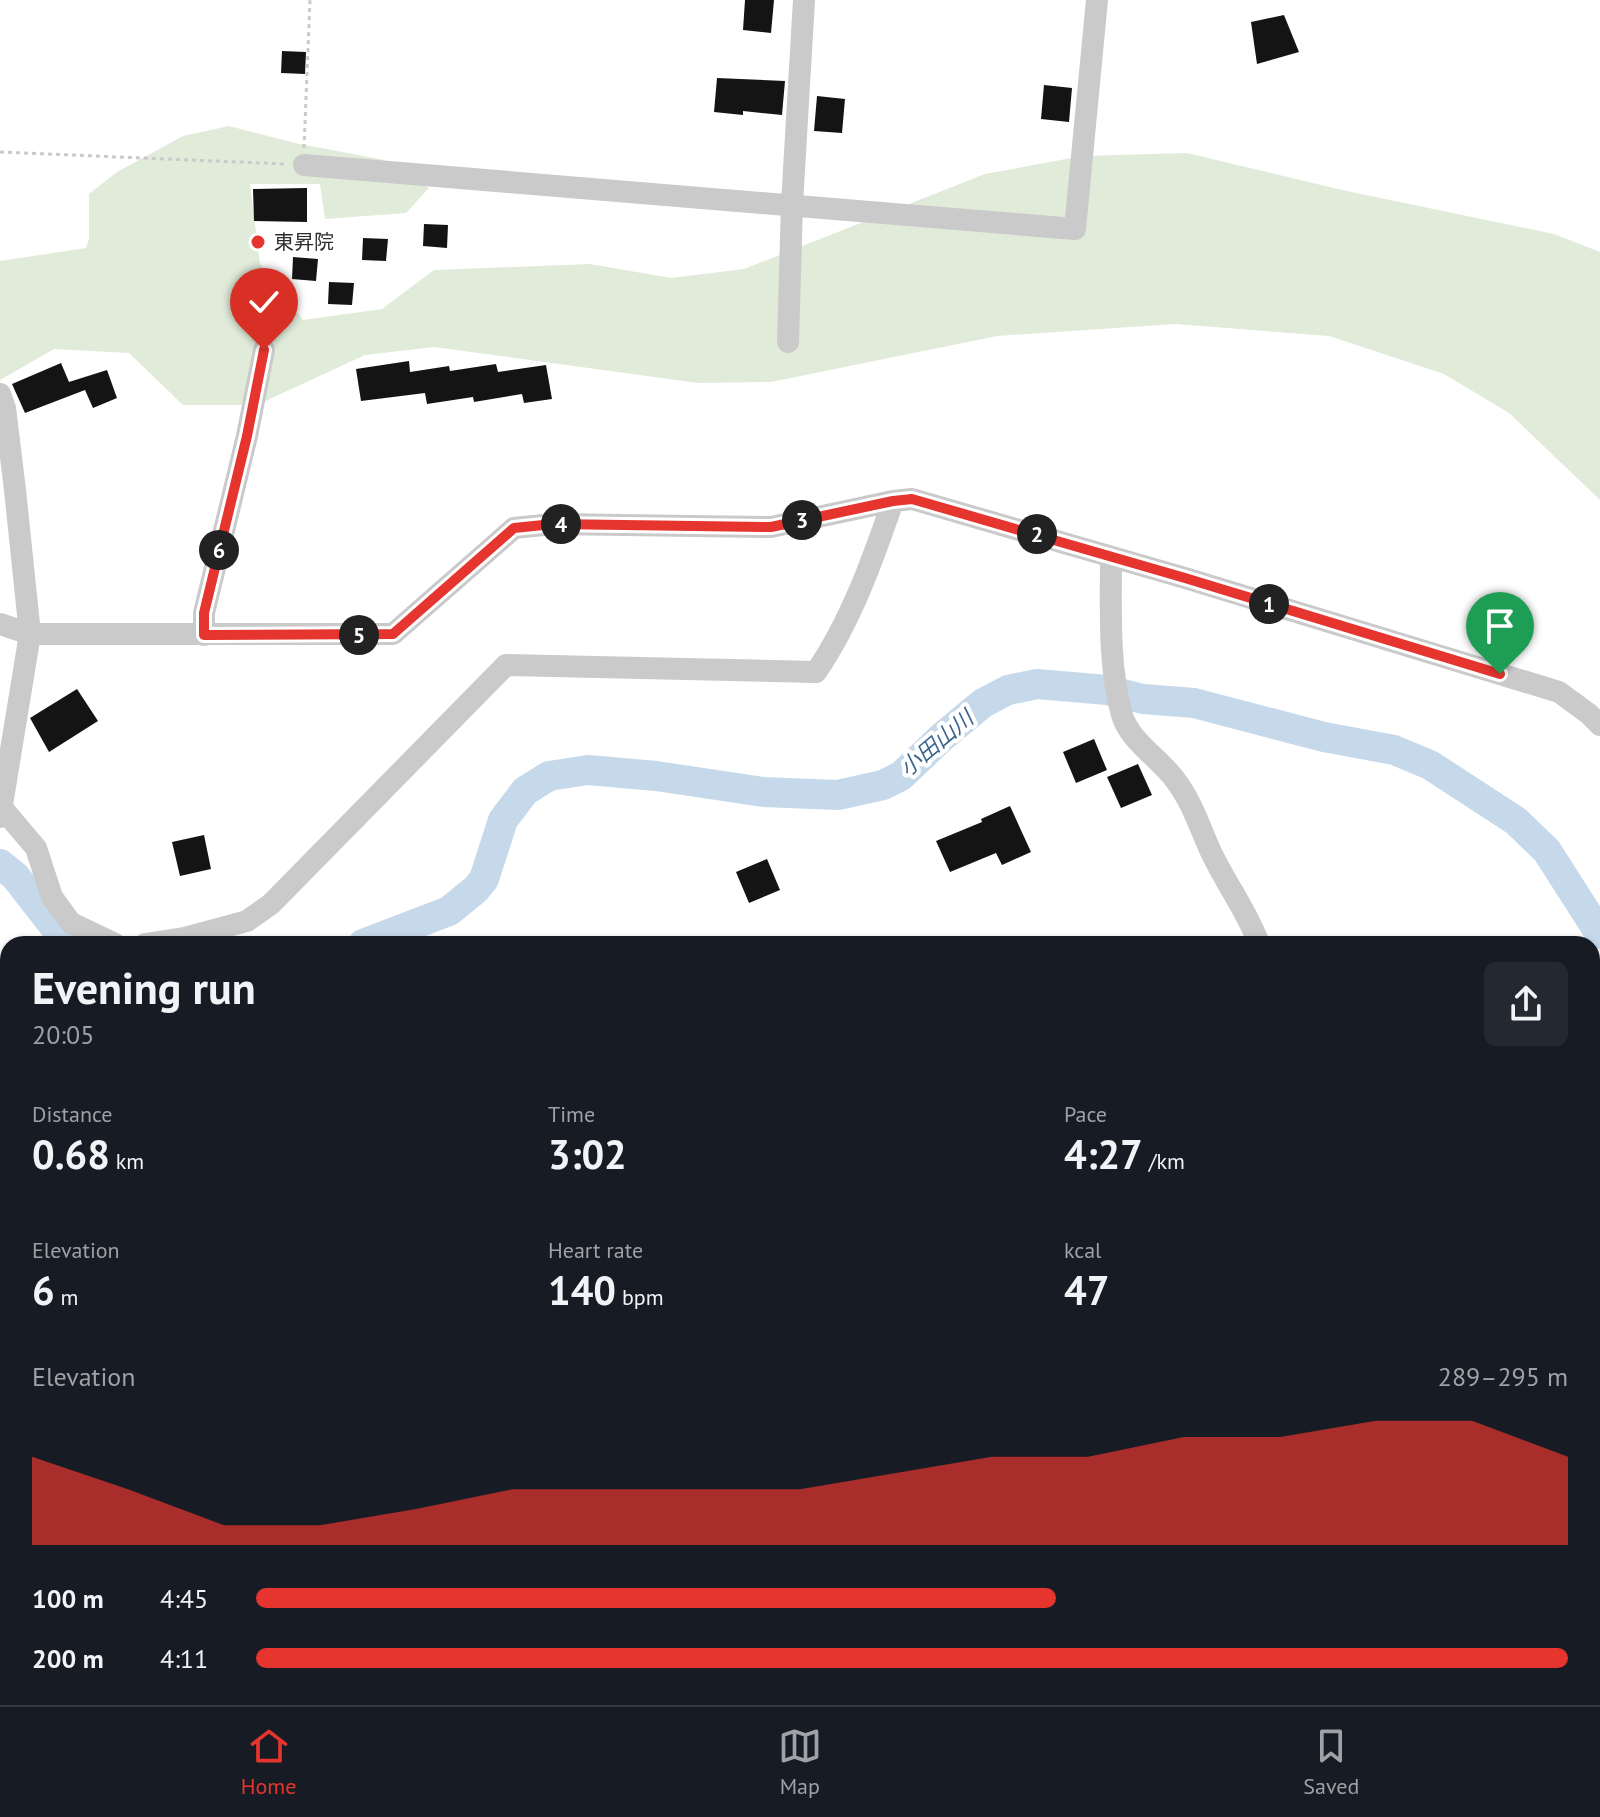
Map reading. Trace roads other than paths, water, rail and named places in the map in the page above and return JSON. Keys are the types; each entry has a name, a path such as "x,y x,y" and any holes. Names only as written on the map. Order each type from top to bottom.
{"street":[{"path":"788,342 792,204 804,0"},
{"path":"304,165 1075,229 1097,0"},
{"path":"204,635 204,613 247,436 264,350"},
{"path":"0,394 5,408 30,634 2,813 36,848 52,897 71,923 98,936"},
{"path":"0,624 30,634 393,634 514,528 553,524 771,527 912,499 971,514 1559,692 1600,725"},
{"path":"191,936 247,921 271,904 506,665 816,672 830,652 874,556 893,501"},
{"path":"1111,557 1115,675 1123,718 1141,744 1176,780 1256,936"}],"waterway":[{"name":"小田山川","path":"384,936 449,911 476,889 484,879 503,820 525,791 549,776 588,770 656,776 763,792 838,795 883,785 901,776 983,703 1008,690 1037,684 1107,690 1143,699 1194,703 1324,737 1394,750 1430,765 1516,821 1547,851 1600,934"},
{"name":"小田山川","path":"0,864 15,876 62,936"}],"place":[{"name":"東昇院","path":"258,242"}]}
